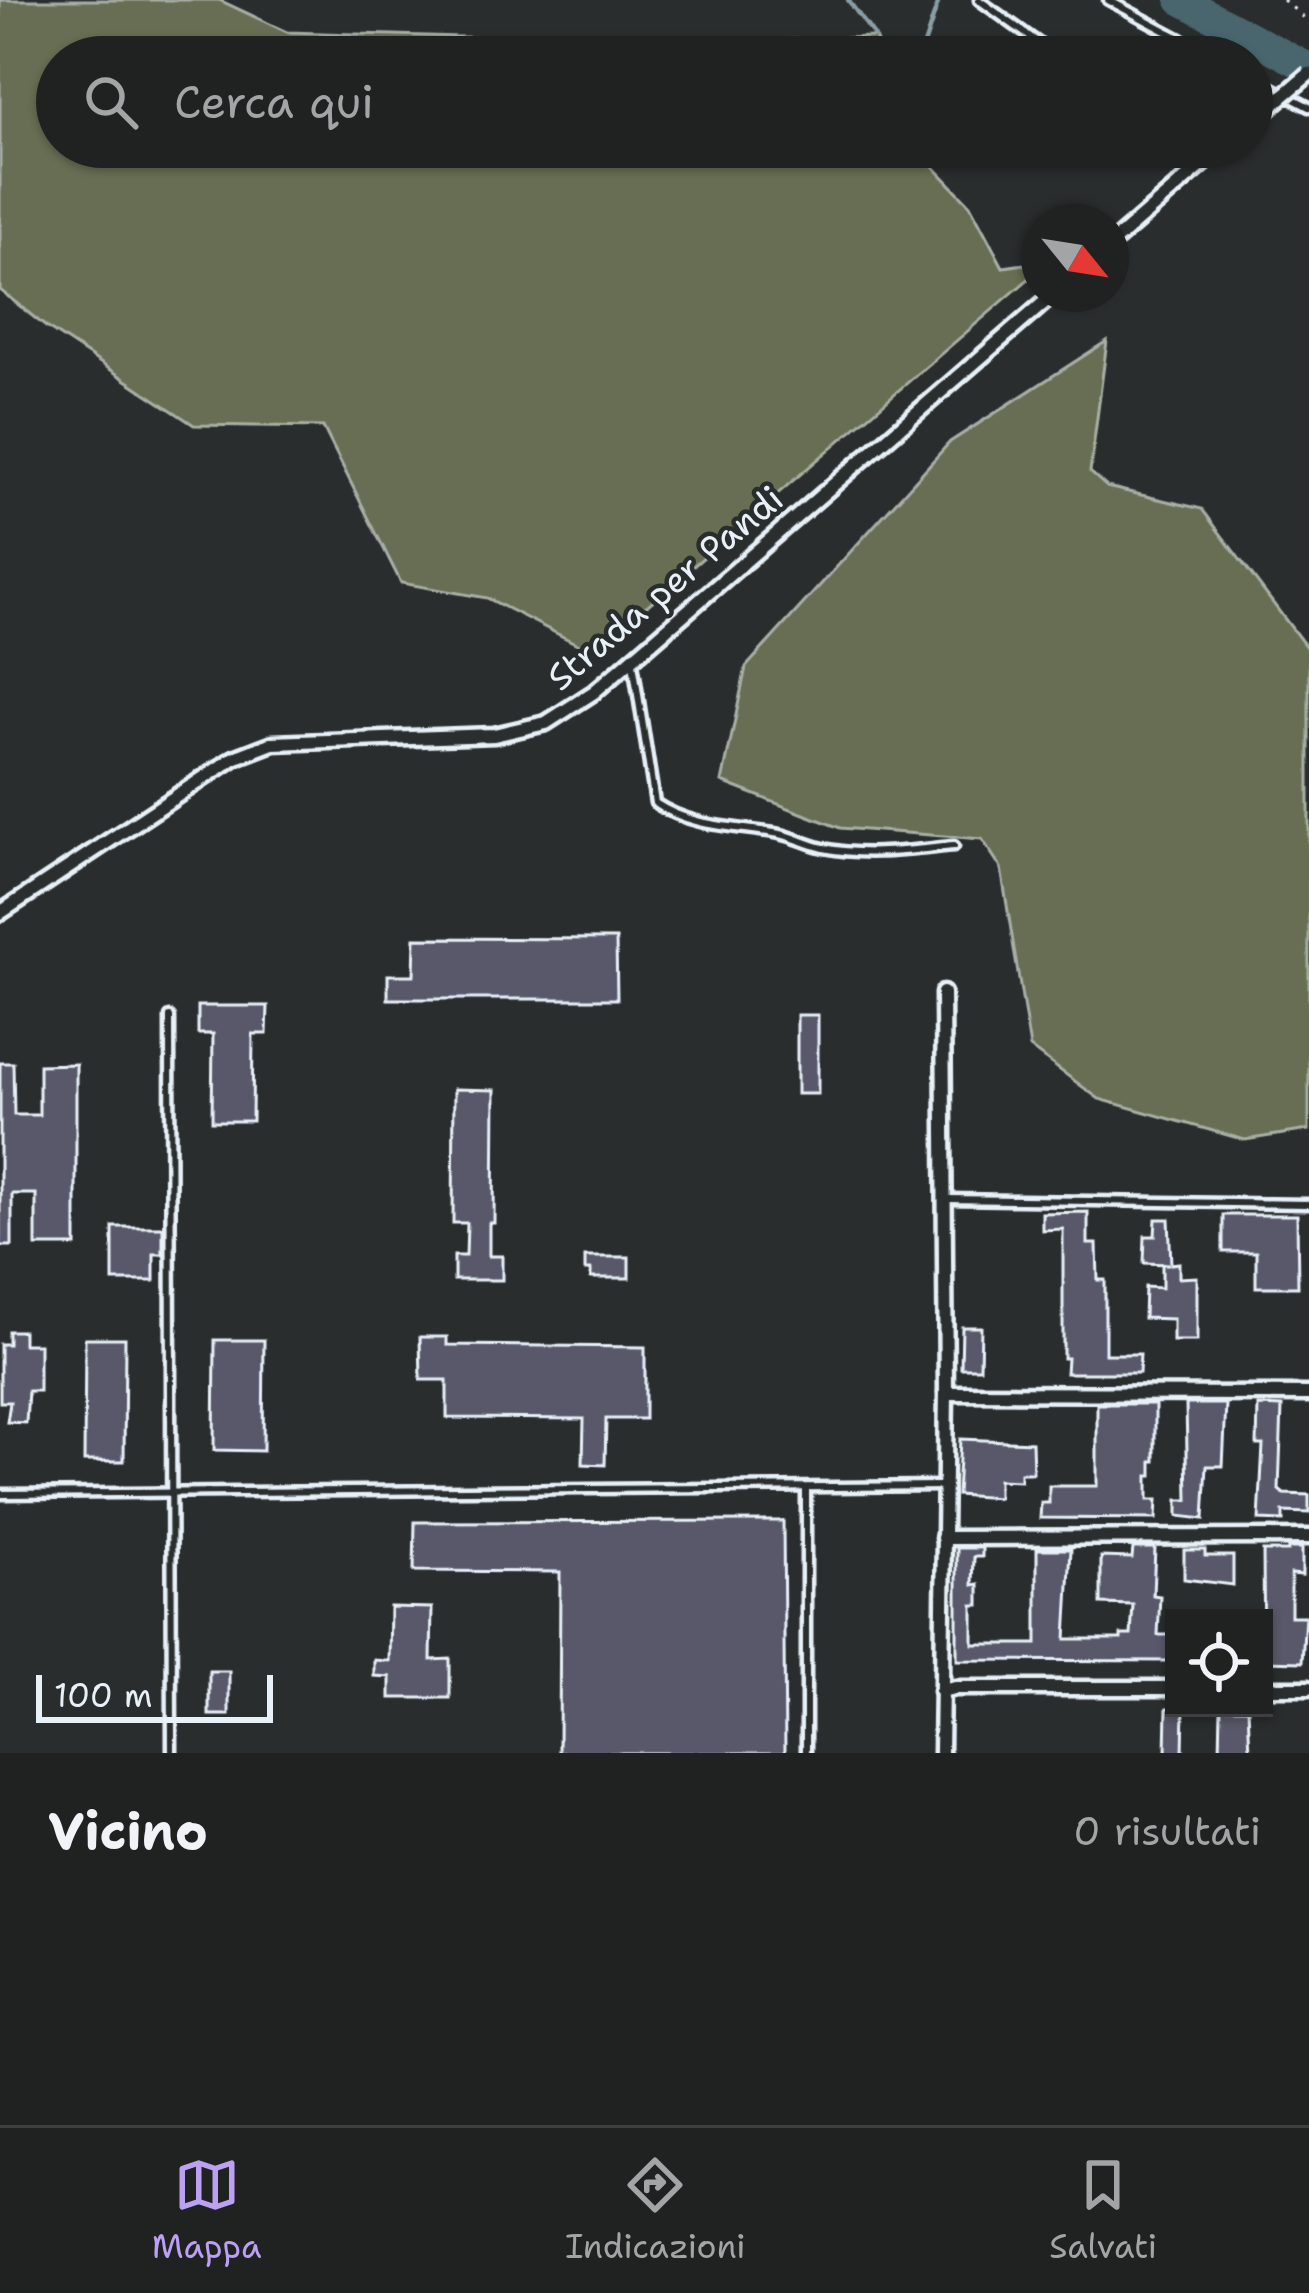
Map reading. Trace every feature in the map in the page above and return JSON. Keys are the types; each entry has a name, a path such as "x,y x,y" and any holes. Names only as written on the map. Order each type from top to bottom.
{"street":[{"path":"1273,104 1309,74"},
{"path":"1129,228 1198,169"},
{"name":"Strada per Pandi","path":"0,913 234,758 273,742 494,735 546,723 594,692 1033,312"},
{"path":"940,1753 946,1394 943,993"},
{"path":"946,1394 1309,1394"},
{"path":"943,1538 1309,1537"},
{"path":"941,1691 1165,1688"},
{"path":"1273,1688 1309,1688"}],"lane":[{"path":"979,0 1029,36"},
{"path":"1108,0 1176,36"},
{"path":"1273,87 1309,107"},
{"path":"632,659 655,803 672,814 825,848 885,853 954,846"},
{"path":"170,1017 172,1753"},
{"path":"944,1199 1309,1204"},
{"path":"0,1494 944,1486"},
{"path":"806,1488 806,1753"}],"path":[{"path":"1283,0 1309,22"}],"green space":[{"path":"0,0 219,0 287,32 424,36 36,36 36,168 935,168 970,205 1003,267 1021,264 1021,285 593,652 487,598 401,583 323,427 194,425 46,327 0,290"},
{"path":"1107,341 1090,472 1107,487 1202,509 1309,651 1309,1130 1245,1140 1099,1099 1030,1048 1001,868 982,839 840,828 722,782 746,667 950,442"}],"building":[{"path":"415,938 616,939 617,999 388,999 388,975 414,975"},
{"path":"198,1006 268,1006 267,1034 253,1034 252,1121 212,1121 213,1034 198,1034"},
{"path":"797,1015 818,1015 818,1094 797,1094"},
{"path":"0,1063 13,1063 14,1115 39,1115 39,1065 76,1064 76,1246 36,1246 36,1194 12,1194 12,1246 0,1246"},
{"path":"454,1089 495,1090 494,1223 489,1223 489,1256 502,1256 502,1280 454,1280 454,1256 466,1256 467,1223 453,1223"},
{"path":"1088,1212 1088,1244 1097,1244 1098,1280 1105,1280 1105,1354 1140,1354 1139,1373 1066,1373 1063,1229 1042,1230 1042,1213"},
{"path":"1223,1215 1297,1215 1298,1287 1256,1287 1256,1252 1223,1252"},
{"path":"1156,1219 1169,1219 1171,1264 1179,1263 1179,1278 1197,1277 1197,1341 1173,1341 1173,1319 1144,1318 1145,1287 1162,1288 1162,1264 1169,1264 1144,1263 1145,1236 1155,1236"},
{"path":"113,1227 163,1227 163,1254 154,1254 154,1281 113,1281"},
{"path":"585,1257 629,1257 629,1278 591,1278"},
{"path":"962,1327 981,1327 980,1368 961,1368"},
{"path":"8,1331 23,1331 23,1344 39,1344 39,1391 28,1391 26,1423 7,1422 10,1402 0,1402 0,1344 8,1344"},
{"path":"420,1337 447,1337 447,1345 645,1347 645,1419 606,1419 605,1465 583,1464 584,1419 447,1418 447,1380 421,1380"},
{"path":"85,1338 125,1338 124,1461 84,1461"},
{"path":"215,1340 264,1340 263,1451 214,1450"},
{"path":"1097,1404 1155,1404 1155,1461 1152,1476 1148,1476 1148,1500 1157,1500 1156,1519 1040,1518 1041,1503 1049,1503 1049,1486 1097,1486"},
{"path":"1186,1404 1226,1404 1223,1466 1207,1466 1204,1519 1178,1516 1178,1500 1188,1500"},
{"path":"1258,1406 1282,1407 1279,1490 1309,1495 1309,1513 1283,1512 1283,1521 1259,1520 1263,1445 1257,1445"},
{"path":"960,1439 1032,1442 1033,1473 1020,1473 1020,1481 998,1480 998,1498 957,1495"},
{"path":"783,1521 785,1753 559,1753 560,1572 414,1571 415,1522"},
{"path":"957,1548 982,1548 982,1557 974,1557 973,1585 979,1584 979,1605 973,1605 973,1644 1037,1644 1037,1549 1071,1549 1066,1639 1121,1639 1121,1635 1131,1635 1133,1605 1101,1604 1101,1557 1132,1558 1133,1548 1155,1548 1153,1595 1160,1596 1158,1635 1165,1635 1165,1661 957,1660"},
{"path":"1302,1548 1302,1575 1291,1574 1291,1616 1305,1616 1302,1662 1273,1661 1273,1609 1264,1609 1263,1551"},
{"path":"1184,1550 1233,1556 1233,1585 1184,1579"},
{"path":"390,1607 432,1608 431,1660 450,1659 450,1698 390,1698 390,1677 374,1676 374,1660 389,1661"},
{"path":"209,1671 229,1671 229,1715 209,1715"},
{"path":"1167,1717 1184,1717 1183,1753 1166,1753"},
{"path":"1221,1717 1248,1717 1250,1753 1220,1753"}],"waterway":[{"path":"848,0 874,36"},
{"path":"927,36 939,0"},
{"path":"1181,0 1249,36"},
{"path":"1273,49 1309,68"}]}
